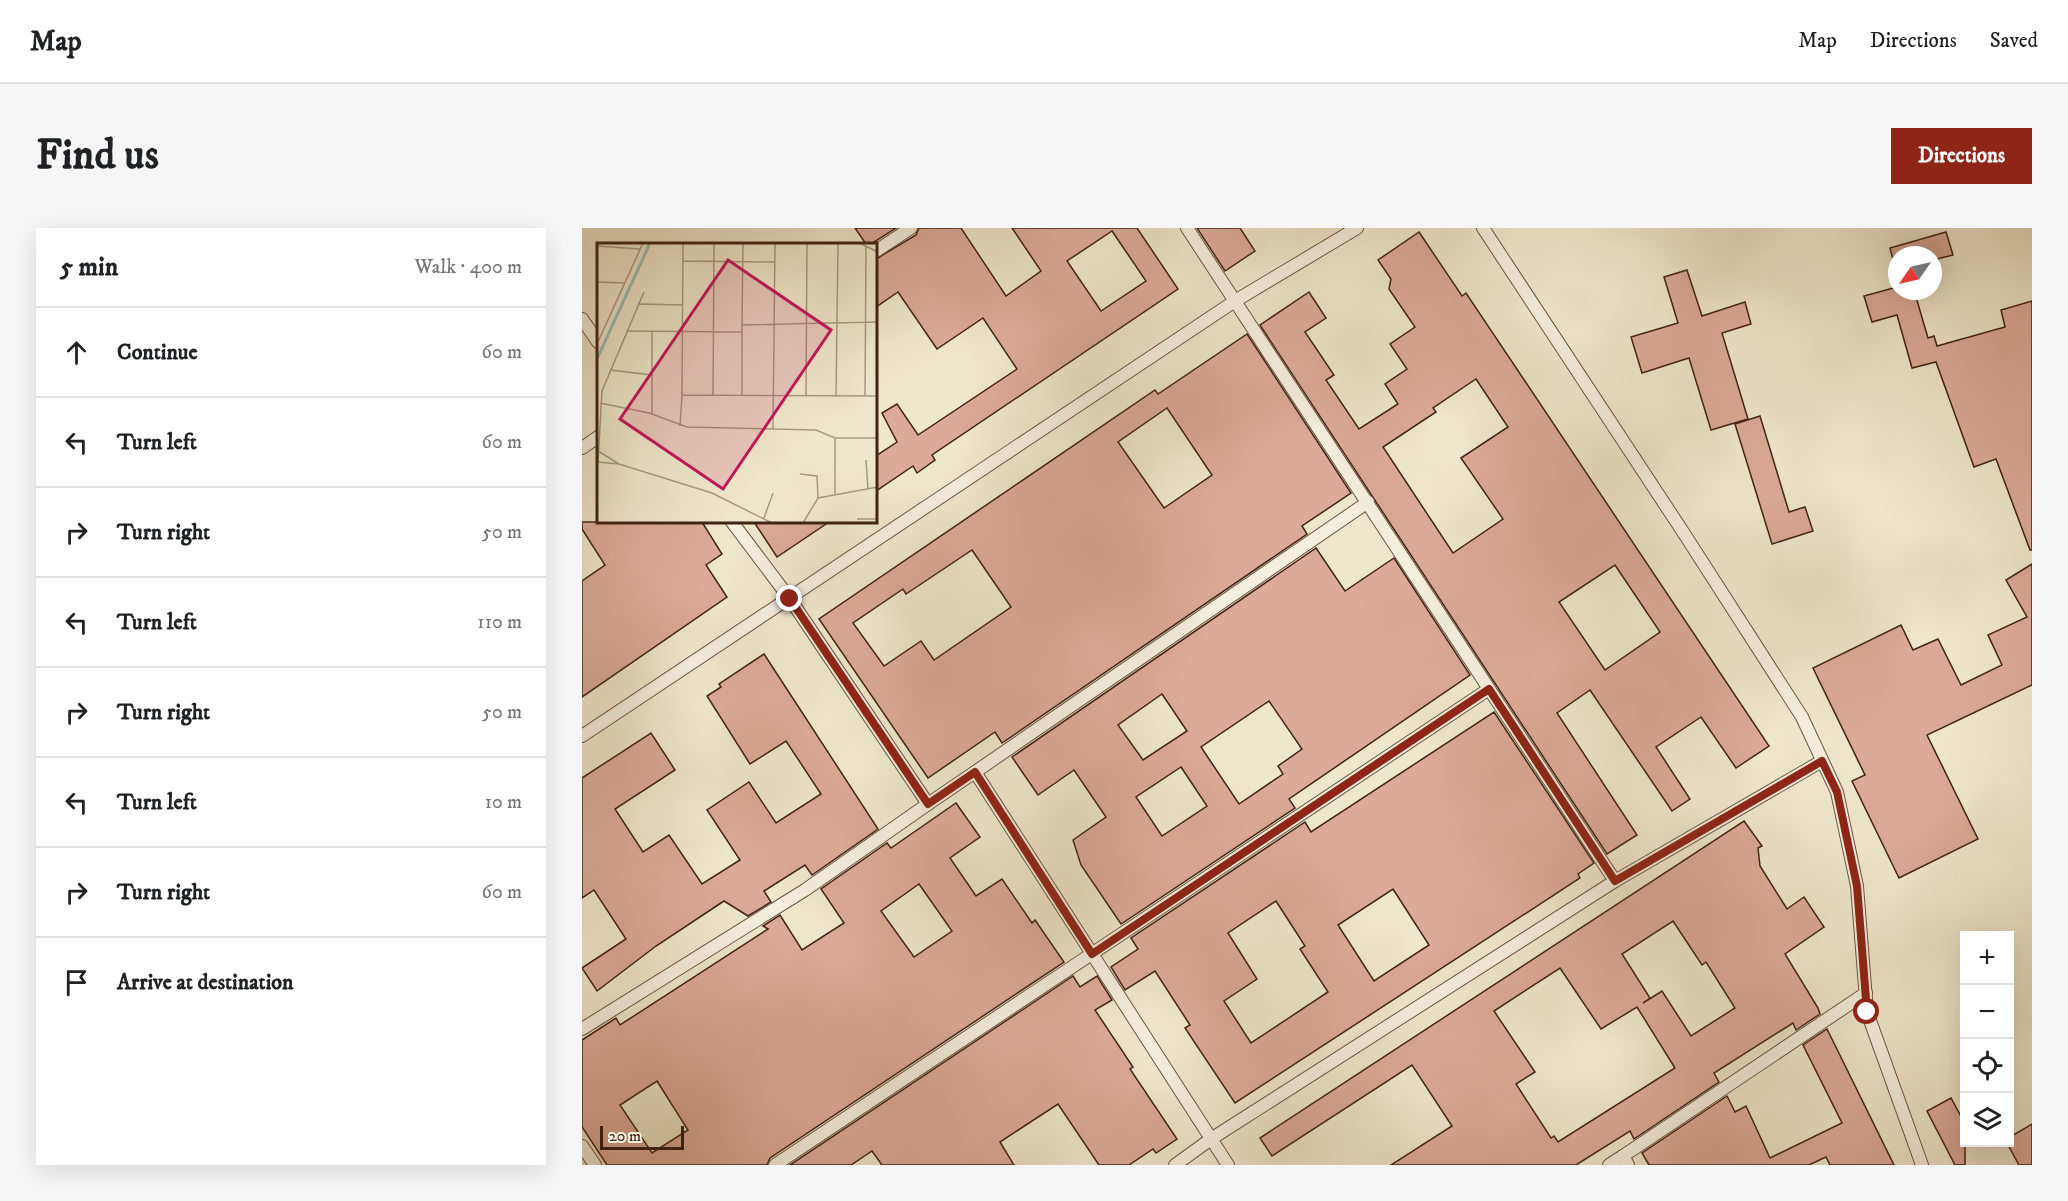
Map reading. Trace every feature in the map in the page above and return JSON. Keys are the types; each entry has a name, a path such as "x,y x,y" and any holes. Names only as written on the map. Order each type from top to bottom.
{"lane":[{"path":"878,250 910,228"},
{"path":"1188,228 1615,881"},
{"path":"582,736 1235,300 1357,228"},
{"path":"1483,228 1796,707 1837,792 1857,886 1867,1012 1922,1165"},
{"path":"582,319 597,341"},
{"path":"582,448 597,438"},
{"path":"582,1029 805,890 1368,502"},
{"path":"734,524 790,599 928,804"},
{"path":"775,1165 1489,689"},
{"path":"1175,1165 1211,1139 1615,881 1822,761"},
{"path":"975,772 1228,1165"},
{"path":"1609,1165 1626,1160 1866,993"},
{"path":"582,1146 594,1165"}],"building":[{"path":"855,228 896,228 873,243 865,243"},
{"path":"919,228 961,228 1006,296 1041,271 1012,228 1137,228 1178,289 932,455 935,460 917,473 913,466 878,490 878,455 897,442 882,413 897,404 918,435 1017,369 983,318 937,349 898,292 878,306 878,258 916,235","holes":["1112,231 1146,281 1101,311 1067,261"]},
{"path":"1197,228 1240,228 1255,251 1225,271"},
{"path":"1419,232 1462,296 1466,293 1769,746 1736,768 1701,717 1656,747 1690,799 1672,811 1590,690 1557,713 1637,835 1607,854 1260,325 1309,292 1326,318 1305,332 1334,375 1326,380 1359,429 1398,404 1385,384 1407,369 1390,344 1415,327 1389,289 1391,279 1378,260","holes":["1476,379 1508,427 1461,458 1503,519 1453,553 1383,447 1436,412 1433,408","1615,565 1660,632 1605,670 1559,602"]},
{"path":"1946,232 1953,255 1942,258 1942,246 1897,246"},
{"path":"1687,270 1702,316 1745,302 1751,324 1722,333 1748,419 1711,430 1689,358 1642,373 1631,337 1678,323 1664,277"},
{"path":"1888,289 1888,300 1917,300 1928,338 1934,336 1937,346 2005,327 2001,310 2032,301 2032,550 2030,550 1996,459 1974,467 1936,362 1912,368 1897,315 1872,322 1864,296"},
{"path":"1247,334 1351,493 1302,526 1307,534 1002,743 995,732 928,778 819,619 1155,390 1158,394","holes":["1167,408 1212,475 1164,508 1118,442","972,550 1011,607 934,660 921,641 884,666 853,623 903,589 906,594"]},
{"path":"1760,416 1789,512 1805,507 1813,531 1772,544 1735,424"},
{"path":"582,522 703,524 722,554 706,565 727,597 582,697 582,581 605,565 582,529"},
{"path":"755,524 826,524 777,557"},
{"path":"1316,548 1345,591 1394,558 1470,675 1289,799 1295,808 1121,924 1081,865 1073,840 1106,817 1074,770 1038,795 1012,757","holes":["1162,694 1187,731 1143,760 1118,725","1269,701 1302,749 1278,766 1283,774 1239,804 1201,747","1181,767 1207,806 1162,836 1136,797"]},
{"path":"2032,564 2032,685 1927,735 1978,839 1899,878 1852,781 1865,775 1813,668 1901,625 1913,650 1938,639 1961,685 2002,665 1988,635 2027,617 2006,580"},
{"path":"764,654 878,829 812,875 805,865 764,891 771,902 748,916 724,901 656,946 597,991 582,968 626,939 594,890 582,898 582,778 651,733 675,770 615,809 643,852 669,835 702,884 740,860 707,810 749,782 776,823 821,794 786,741 750,764 707,696 721,687 719,684"},
{"path":"1494,712 1594,863 1578,874 1580,878 1235,1103 1185,1028 1190,1025 1155,971 1125,990 1111,967 1138,949 1131,938 1305,822 1311,832","holes":["1393,889 1429,945 1374,981 1338,925","1276,901 1305,946 1300,949 1328,992 1251,1043 1224,1001 1257,979 1228,933"]},
{"path":"956,803 980,837 950,858 976,896 1002,879 1032,923 1035,920 1064,962 770,1158 767,1165 607,1165 582,1127 582,1040 616,1018 620,1025 768,929 763,926 780,915 802,950 844,923 821,889 887,843 891,848","holes":["919,884 952,931 914,957 881,911","657,1081 688,1130 652,1153 620,1105"]},
{"path":"1744,821 1762,846 1758,848 1760,866 1787,909 1804,897 1824,927 1785,954 1820,1014 1796,1030 1793,1023 1714,1073 1719,1082 1634,1139 1630,1131 1576,1165 1391,1165 1452,1126 1412,1065 1272,1156 1260,1138","holes":["1673,921 1702,965 1706,962 1735,1008 1691,1036 1662,991 1643,1003 1650,998 1622,954","1560,968 1601,1029 1637,1007 1675,1068 1558,1142 1554,1136 1551,1138 1516,1084 1535,1072 1494,1011"]},
{"path":"1073,976 1080,987 1097,976 1112,1000 1095,1010 1133,1067 1130,1069 1177,1139 1156,1153 1153,1149 1129,1165 1099,1165 1058,1104 1000,1142 1014,1165 882,1165 872,1151 851,1165 790,1165"},
{"path":"1827,1029 1894,1165 1830,1165 1826,1157 1809,1165 1649,1165 1642,1153 1727,1096 1735,1112 1746,1106 1770,1158 1842,1123 1803,1045"},
{"path":"1951,1098 1960,1115 1960,1147 1965,1147 1965,1165 1955,1165 1927,1111"},
{"path":"2032,1124 2032,1165 2019,1165 2009,1147 2014,1147 2014,1135"}],"route":[{"path":"790,599 928,804 975,772 1092,954 1489,689 1615,881 1822,761 1837,792 1857,886 1867,1012"}]}
